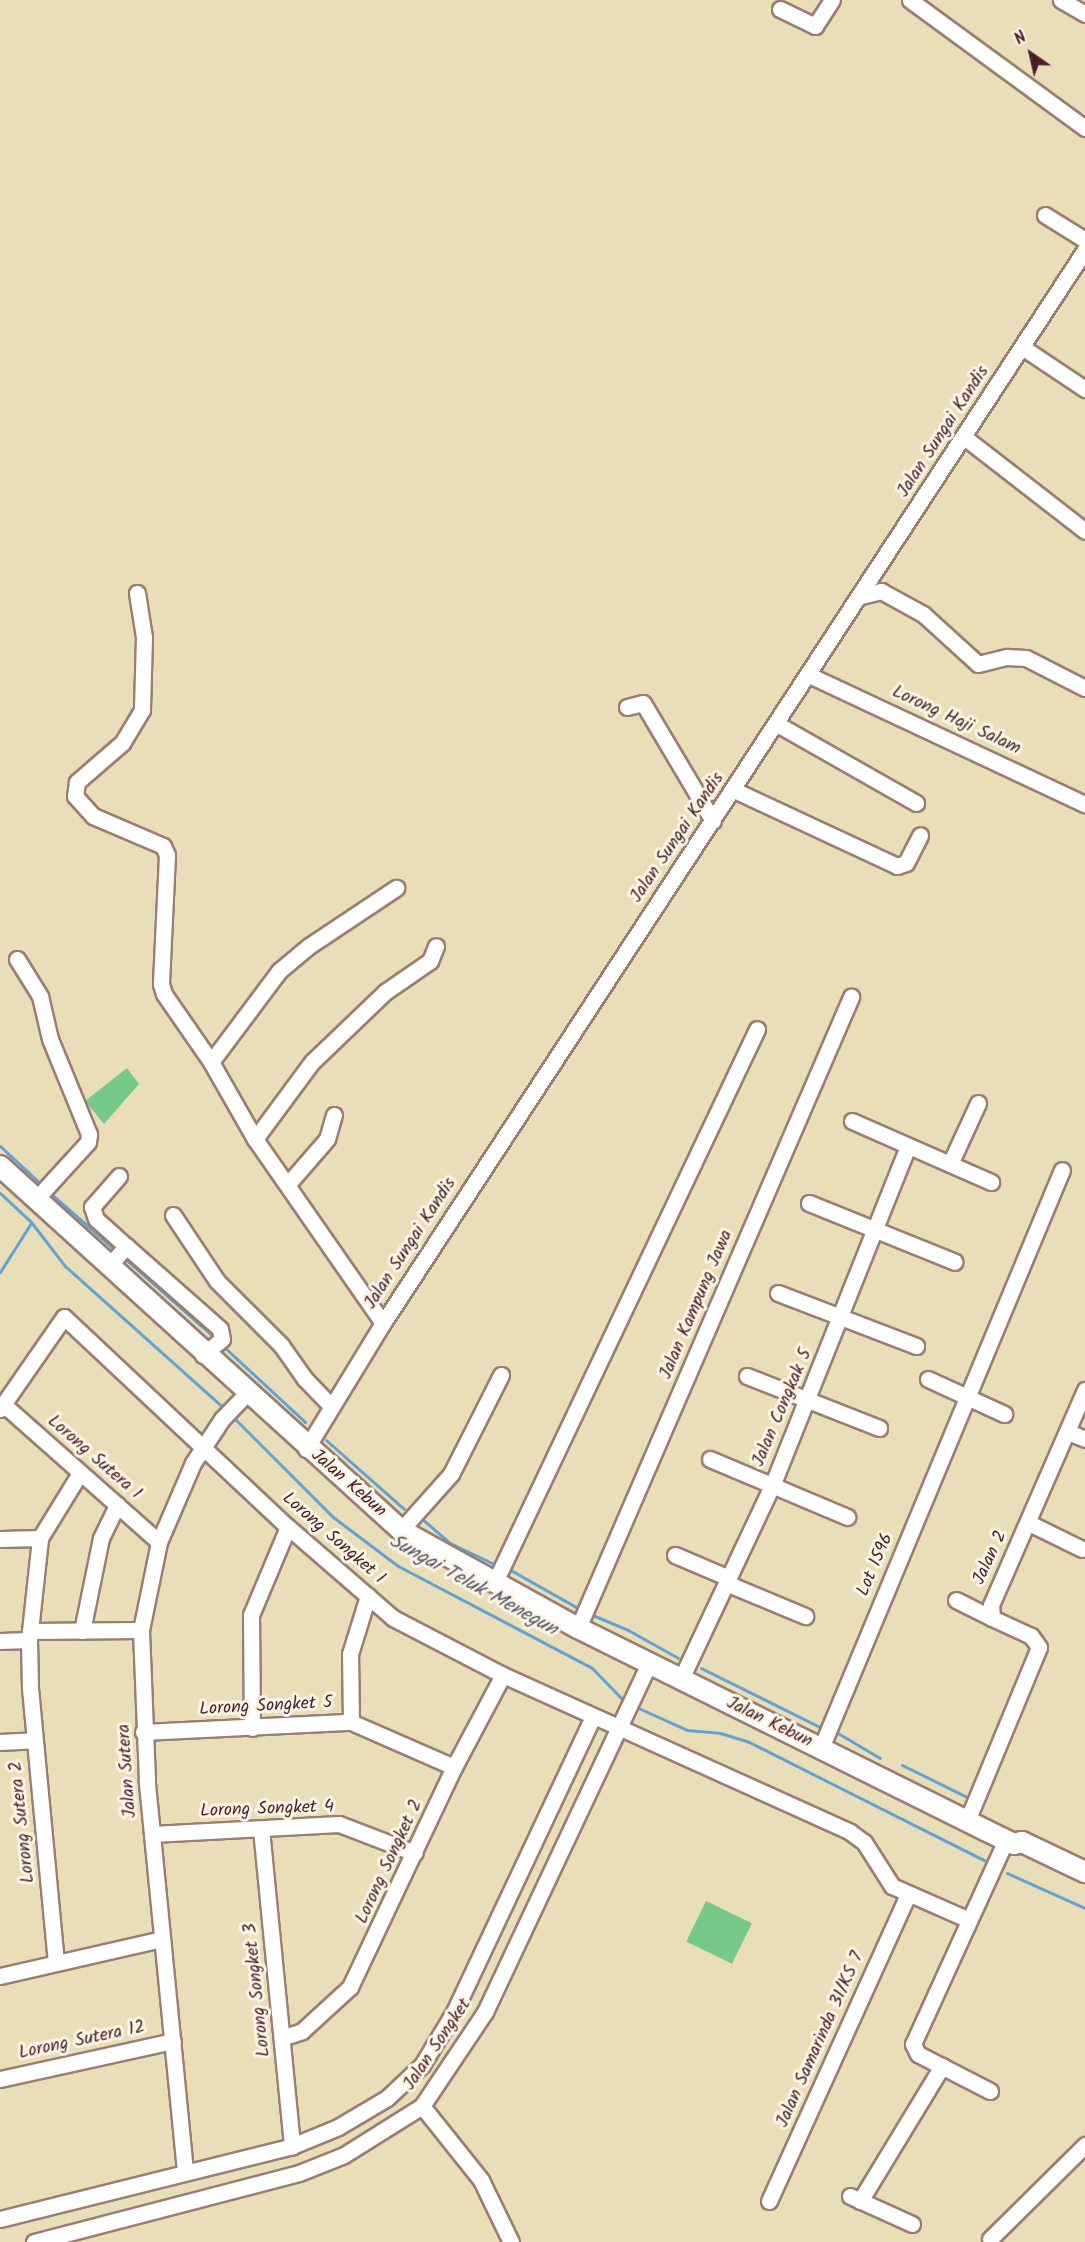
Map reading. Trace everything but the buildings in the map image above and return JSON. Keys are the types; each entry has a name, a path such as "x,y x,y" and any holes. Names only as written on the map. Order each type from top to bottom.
{"main road":[{"name":"Jalan Kebun","path":"0,1166 43,1192 118,1255 214,1346 240,1400 306,1449 401,1530 494,1584 578,1628 1010,1842 1018,1852 1085,1887"},
{"name":"Jalan Kebun","path":"1010,1842 1022,1842 1079,1867"}],"street":[{"path":"780,9 815,26 832,0"},
{"path":"910,0 1085,128"},
{"path":"1061,0 1085,14"},
{"path":"1045,215 1085,240"},
{"name":"Jalan Sungai Kandis","path":"306,1449 383,1323 861,596 1085,250"},
{"path":"1022,347 1085,389"},
{"path":"964,437 1085,531"},
{"path":"861,596 881,591 923,614 978,664 1007,657 1026,658 1085,688"},
{"path":"137,593 144,637 142,710 122,743 76,782 75,796 93,816 163,846 166,855 160,984 164,994 211,1062 255,1139 383,1323"},
{"name":"Lorong Haji Salam","path":"809,675 1085,804"},
{"path":"627,707 643,703 713,821"},
{"path":"777,724 916,803"},
{"path":"734,790 897,866 906,863 920,836"},
{"path":"211,1062 279,971 309,946 396,888"},
{"path":"255,1139 312,1062 385,992 430,961 436,946"},
{"path":"17,959 40,996 50,1039 89,1134 88,1142 43,1192"},
{"name":"Jalan Kampung Jawa","path":"578,1628 851,998"},
{"path":"494,1584 757,1029"},
{"path":"950,1164 978,1103"},
{"path":"288,1184 327,1139 334,1115"},
{"path":"852,1121 991,1182"},
{"name":"Jalan Congkak 5","path":"681,1679 772,1486 877,1231 909,1146"},
{"name":"Lot 1596","path":"820,1748 1062,1170"},
{"path":"119,1176 92,1207 96,1219 118,1255 212,1320 223,1334 214,1346"},
{"path":"809,1203 955,1262"},
{"path":"173,1215 217,1281 281,1345 304,1379 332,1406"},
{"path":"778,1293 843,1315 916,1346"},
{"name":"Lorong Songket 1","path":"2,1407 64,1317 204,1445 288,1527 393,1618 503,1675 593,1717 621,1722 850,1832 864,1842 884,1878 908,1895 969,1920"},
{"path":"401,1530 451,1474 501,1375"},
{"path":"747,1376 879,1428"},
{"path":"928,1380 1004,1414"},
{"name":"Jalan 2","path":"992,1618 991,1605 1029,1523 1085,1390"},
{"name":"Jalan Sutera","path":"186,2171 143,1732 141,1630 159,1542 204,1445 222,1419 240,1400"},
{"name":"Lorong Sutera 1","path":"2,1407 159,1542"},
{"path":"1068,1432 1085,1439"},
{"path":"710,1459 847,1517"},
{"name":"Lorong Sutera 2","path":"56,1963 34,1740 30,1635 40,1538 80,1473"},
{"path":"82,1631 100,1538 117,1505"},
{"path":"1029,1523 1082,1549"},
{"path":"252,1728 251,1615 288,1527"},
{"path":"0,1539 40,1538"},
{"path":"675,1555 805,1616"},
{"path":"351,1722 350,1654 368,1596"},
{"path":"956,1600 1031,1636 1039,1647 967,1821"},
{"path":"0,1641 30,1635 141,1630"},
{"name":"Jalan Songket","path":"34,2242 299,2173 344,2155 422,2106 485,2012 649,1663"},
{"name":"Lorong Songket 2","path":"282,2038 302,2031 350,1987 454,1767 503,1675"},
{"name":"Jalan Songket","path":"0,2219 292,2146 338,2127 387,2098 422,2065 454,2012 593,1717"},
{"name":"Lorong Songket 5","path":"143,1732 351,1722 454,1767"},
{"path":"0,1742 34,1740"},
{"name":"Lorong Songket 4","path":"152,1834 339,1824 415,1853"},
{"name":"Lorong Songket 3","path":"261,1829 292,2146"},
{"path":"990,2091 942,2066 914,2048 914,2039 969,1920 1010,1842"},
{"name":"Jalan Samarinda 31/KS 7","path":"769,2201 908,1895"},
{"path":"0,1976 162,1939"},
{"name":"Lorong Sutera 12","path":"0,2079 173,2041"},
{"path":"912,2224 855,2198 942,2066"},
{"path":"422,2106 481,2180 511,2242"},
{"path":"990,2239 1085,2145"}],"green space":[{"path":"127,1068 139,1084 104,1124 85,1101"},
{"path":"706,1901 752,1923 732,1964 686,1941"}],"waterway":[{"path":"0,1146 43,1186"},
{"name":"Sungai Teluk Menegun","path":"0,1193 31,1222 65,1266 225,1409"},
{"path":"50,1193 115,1250"},
{"path":"0,1272 31,1223"},
{"path":"122,1256 216,1339"},
{"path":"223,1346 305,1422"},
{"name":"Sungai Teluk Menegun","path":"232,1416 333,1517 398,1566 592,1668 625,1702"},
{"path":"326,1440 404,1509"},
{"path":"421,1518 450,1543 492,1563"},
{"path":"507,1568 576,1607"},
{"path":"590,1614 628,1630 678,1658"},
{"path":"701,1668 818,1726"},
{"name":"Sungai Teluk Menegun","path":"634,1706 687,1730 720,1733 749,1742 984,1860"},
{"path":"836,1732 880,1758"},
{"path":"902,1765 969,1798"},
{"name":"Sungai Teluk Menegun","path":"1007,1873 1085,1908"}]}
